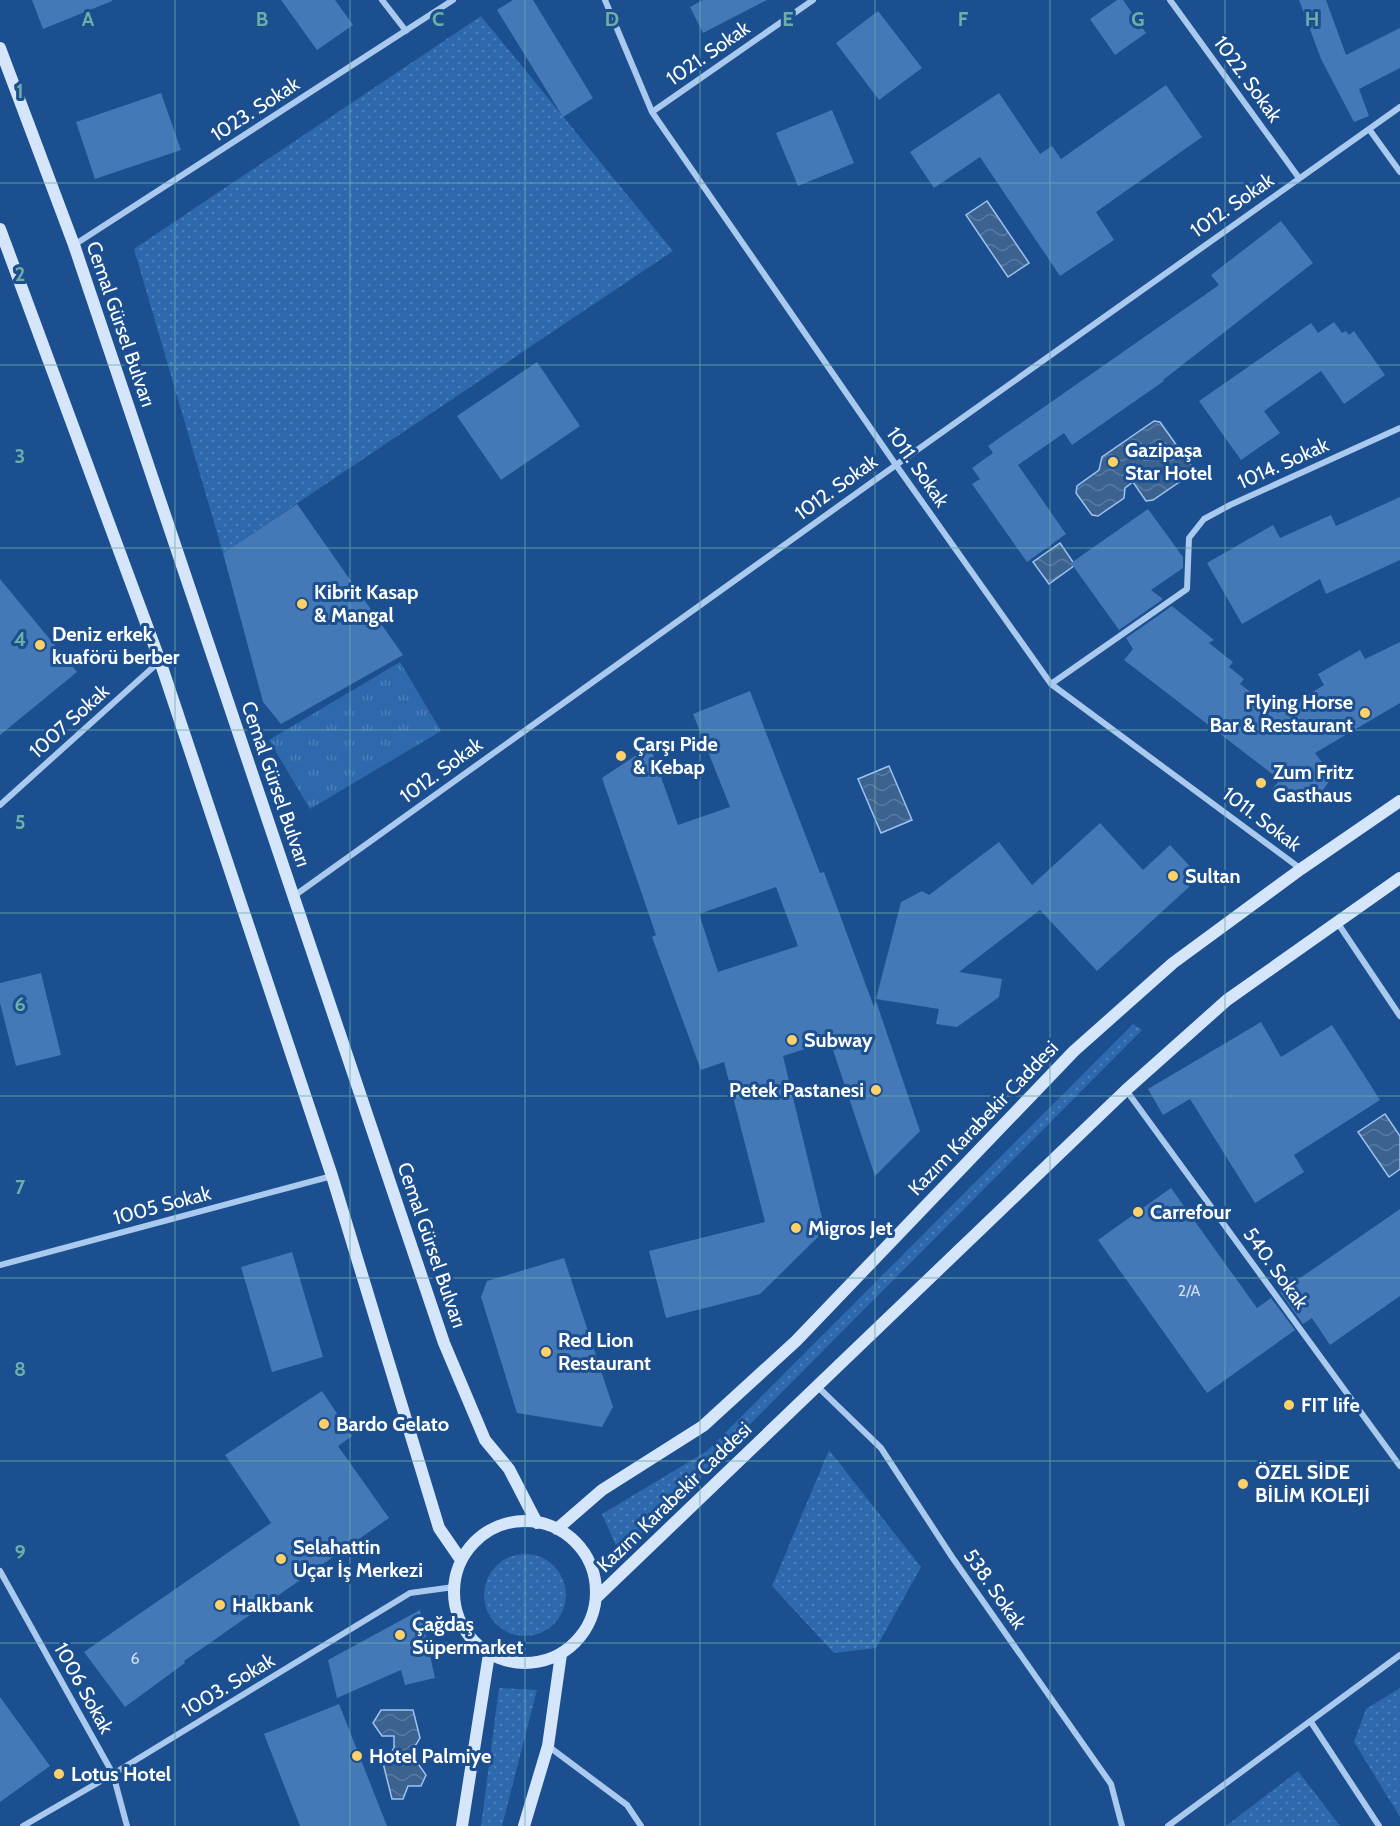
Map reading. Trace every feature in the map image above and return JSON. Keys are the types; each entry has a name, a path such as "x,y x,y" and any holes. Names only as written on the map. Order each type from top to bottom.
{"main road":[{"name":"Cemal Gürsel Bulvarı","path":"0,48 74,245 444,1343 485,1440 509,1469 537,1522"},
{"path":"0,229 160,661 332,1176 439,1528 461,1560"},
{"name":"Kazım Karabekir Caddesi","path":"557,1529 602,1490 703,1426 796,1341 1074,1051 1173,963 1301,869 1400,801"},
{"name":"Kazım Karabekir Caddesi","path":"596,1598 1126,1090 1227,1000 1400,878"},
{"path":"513,1522 537,1522 557,1529 570,1537 589,1560 594,1575 596,1598 585,1631 578,1641 561,1654 548,1660 528,1664 505,1661 489,1654 472,1641 461,1624 456,1609 454,1587 461,1560 470,1547 483,1535 499,1526 513,1522"},
{"path":"462,1826 489,1654"},
{"path":"524,1826 548,1746 561,1654"}],"street":[{"path":"382,0 406,31"},
{"name":"1023. Sokak","path":"74,245 453,0"},
{"name":"1011. Sokak","path":"605,0 652,112 896,465 1051,684 1301,869"},
{"name":"1021. Sokak","path":"652,112 813,0"},
{"name":"1022. Sokak","path":"1170,0 1299,178"},
{"name":"1012. Sokak","path":"294,897 1400,107"},
{"path":"1369,129 1400,172"},
{"name":"1014. Sokak","path":"1051,684 1187,589 1190,538 1204,519 1230,504 1400,428"},
{"name":"1007 Sokak","path":"0,805 160,661"},
{"path":"1337,922 1400,1016"},
{"name":"540. Sokak","path":"1126,1090 1400,1466"},
{"name":"1005 Sokak","path":"0,1265 332,1176"},
{"name":"538. Sokak","path":"818,1387 881,1448 952,1557 1111,1784 1122,1826"},
{"name":"1006 Sokak","path":"0,1571 113,1774 127,1826"},
{"name":"1003. Sokak","path":"24,1826 410,1593 454,1587"},
{"path":"1168,1826 1400,1655"},
{"path":"1311,1722 1379,1826"},
{"path":"548,1746 627,1805 641,1826"}],"green space":[{"path":"481,16 673,251 223,553 134,249"},
{"path":"400,662 441,731 310,809 269,740"},
{"path":"1133,1024 1142,1030 620,1555 602,1514 707,1451"},
{"path":"829,1450 921,1567 876,1648 834,1653 772,1586"},
{"path":"525,1554 541,1557 554,1566 563,1579 566,1595 563,1611 554,1624 541,1633 525,1636 509,1633 496,1624 487,1611 484,1595 487,1579 496,1566 509,1557"},
{"path":"499,1688 537,1690 502,1826 481,1826"},
{"path":"1400,1688 1400,1817 1354,1742 1366,1709"},
{"path":"1298,1771 1340,1826 1226,1826"}],"water":[{"path":"987,201 1029,263 1008,277 966,215"},
{"path":"1154,421 1160,422 1192,467 1191,474 1153,500 1146,501 1133,482 1125,488 1124,498 1098,516 1092,515 1076,493 1077,486 1099,470 1102,457"},
{"path":"1060,543 1075,565 1049,584 1033,562"},
{"path":"889,766 912,820 881,833 858,779"},
{"path":"1385,1114 1400,1136 1400,1169 1389,1177 1358,1132"},
{"path":"381,1710 413,1710 420,1738 409,1756 412,1764 419,1765 426,1775 421,1786 408,1786 403,1799 392,1799 383,1763 394,1748 394,1736 382,1736 373,1723"}],"building":[{"path":"32,0 112,0 112,1 43,29"},
{"path":"281,0 335,0 353,25 317,50"},
{"path":"513,0 533,0 593,98 563,117 497,10"},
{"path":"703,0 767,0 703,33 690,7"},
{"path":"1117,0 1123,0 1146,33 1115,55 1090,19"},
{"path":"1299,0 1326,0 1346,55 1400,28 1400,68 1359,89 1369,116 1354,122 1321,59"},
{"path":"878,11 922,68 879,100 836,43"},
{"path":"1166,85 1202,137 1096,212 1114,240 1060,276 980,157 934,188 910,152 999,93 1040,154 1052,146 1061,159"},
{"path":"161,93 181,150 95,179 76,122"},
{"path":"832,110 854,163 798,186 776,133"},
{"path":"1281,221 1313,263 1164,381 1072,445 1064,433 1018,465 1066,534 1027,562 972,484 980,479 972,468 993,453 988,446 1219,285 1211,275"},
{"path":"1334,322 1342,333 1346,331 1349,335 1354,331 1385,375 1344,404 1321,371 1264,411 1280,433 1241,460 1199,401 1311,323 1318,333"},
{"path":"537,362 580,426 501,480 457,416"},
{"path":"1400,497 1400,560 1326,594 1320,579 1242,624 1207,563 1273,525 1280,538 1331,515 1336,526"},
{"name":"Kibrit Kasap & Mangal","path":"297,504 403,655 281,724 263,702 223,553"},
{"path":"1148,509 1183,557 1183,568 1151,590 1163,599 1119,630 1071,563"},
{"path":"0,579 77,672 0,735"},
{"path":"1172,606 1214,640 1209,643 1233,662 1229,667 1244,679 1240,684 1278,713 1324,685 1318,674 1360,650 1365,659 1400,642 1400,703 1315,753 1333,776 1315,801 1306,801 1272,789 1280,780 1124,660 1133,649 1126,638"},
{"path":"750,691 820,873 824,872 874,1007 876,1001 920,1131 875,1176 830,1041 783,1056 825,1230 760,1294 666,1318 649,1251 765,1222 724,1062 701,1070 652,937 656,935 602,778 650,746 678,825 730,807 693,714","holes":["776,887 798,946 718,972 699,914"]},
{"path":"1100,823 1143,870 1170,845 1200,877 1097,971 1040,910 959,972 1002,979 999,997 957,1027 936,1024 939,1009 876,999 901,902 922,891 929,895 999,842 1032,885"},
{"path":"41,973 61,1055 16,1066 0,1003 0,983"},
{"path":"1261,1022 1281,1057 1332,1025 1380,1100 1294,1155 1304,1172 1255,1203 1190,1099 1163,1115 1148,1089"},
{"path":"1171,1188 1257,1308 1271,1298 1295,1330 1207,1393 1098,1240"},
{"path":"1400,1209 1400,1296 1330,1345 1312,1318 1303,1324 1280,1292"},
{"path":"292,1252 323,1357 272,1372 241,1267"},
{"name":"Red Lion Restaurant","path":"564,1258 613,1407 602,1427 517,1413 481,1297 487,1281"},
{"path":"322,1391 352,1436 338,1446 389,1518 184,1661 185,1663 125,1707 84,1652 271,1523 225,1455"},
{"name":"Çağdaş Süpermarket","path":"420,1610 435,1678 405,1685 401,1670 337,1698 328,1660"},
{"path":"0,1697 50,1766 0,1802"},
{"path":"339,1704 387,1826 300,1826 264,1734"}],"place":[{"name":"Gazipaşa Star Hotel","path":"1113,462"},
{"name":"Kibrit Kasap & Mangal","path":"302,604"},
{"name":"Deniz erkek kuaförü berber","path":"40,645"},
{"name":"Flying Horse Bar & Restaurant","path":"1365,713"},
{"name":"Çarşı Pide & Kebap","path":"621,756"},
{"name":"Zum Fritz Gasthaus","path":"1261,783"},
{"name":"Sultan","path":"1173,876"},
{"name":"Subway","path":"792,1040"},
{"name":"Petek Pastanesi","path":"876,1090"},
{"name":"Carrefour","path":"1138,1212"},
{"name":"Migros Jet","path":"796,1228"},
{"name":"Red Lion Restaurant","path":"546,1352"},
{"name":"FIT life","path":"1289,1405"},
{"name":"Bardo Gelato","path":"324,1424"},
{"name":"ÖZEL SİDE BİLİM KOLEJİ","path":"1243,1484"},
{"name":"Selahattin Uçar İş Merkezi","path":"281,1559"},
{"name":"Halkbank","path":"220,1605"},
{"name":"Çağdaş Süpermarket","path":"400,1635"},
{"name":"Hotel Palmiye","path":"357,1756"},
{"name":"Lotus Hotel","path":"59,1774"}]}
